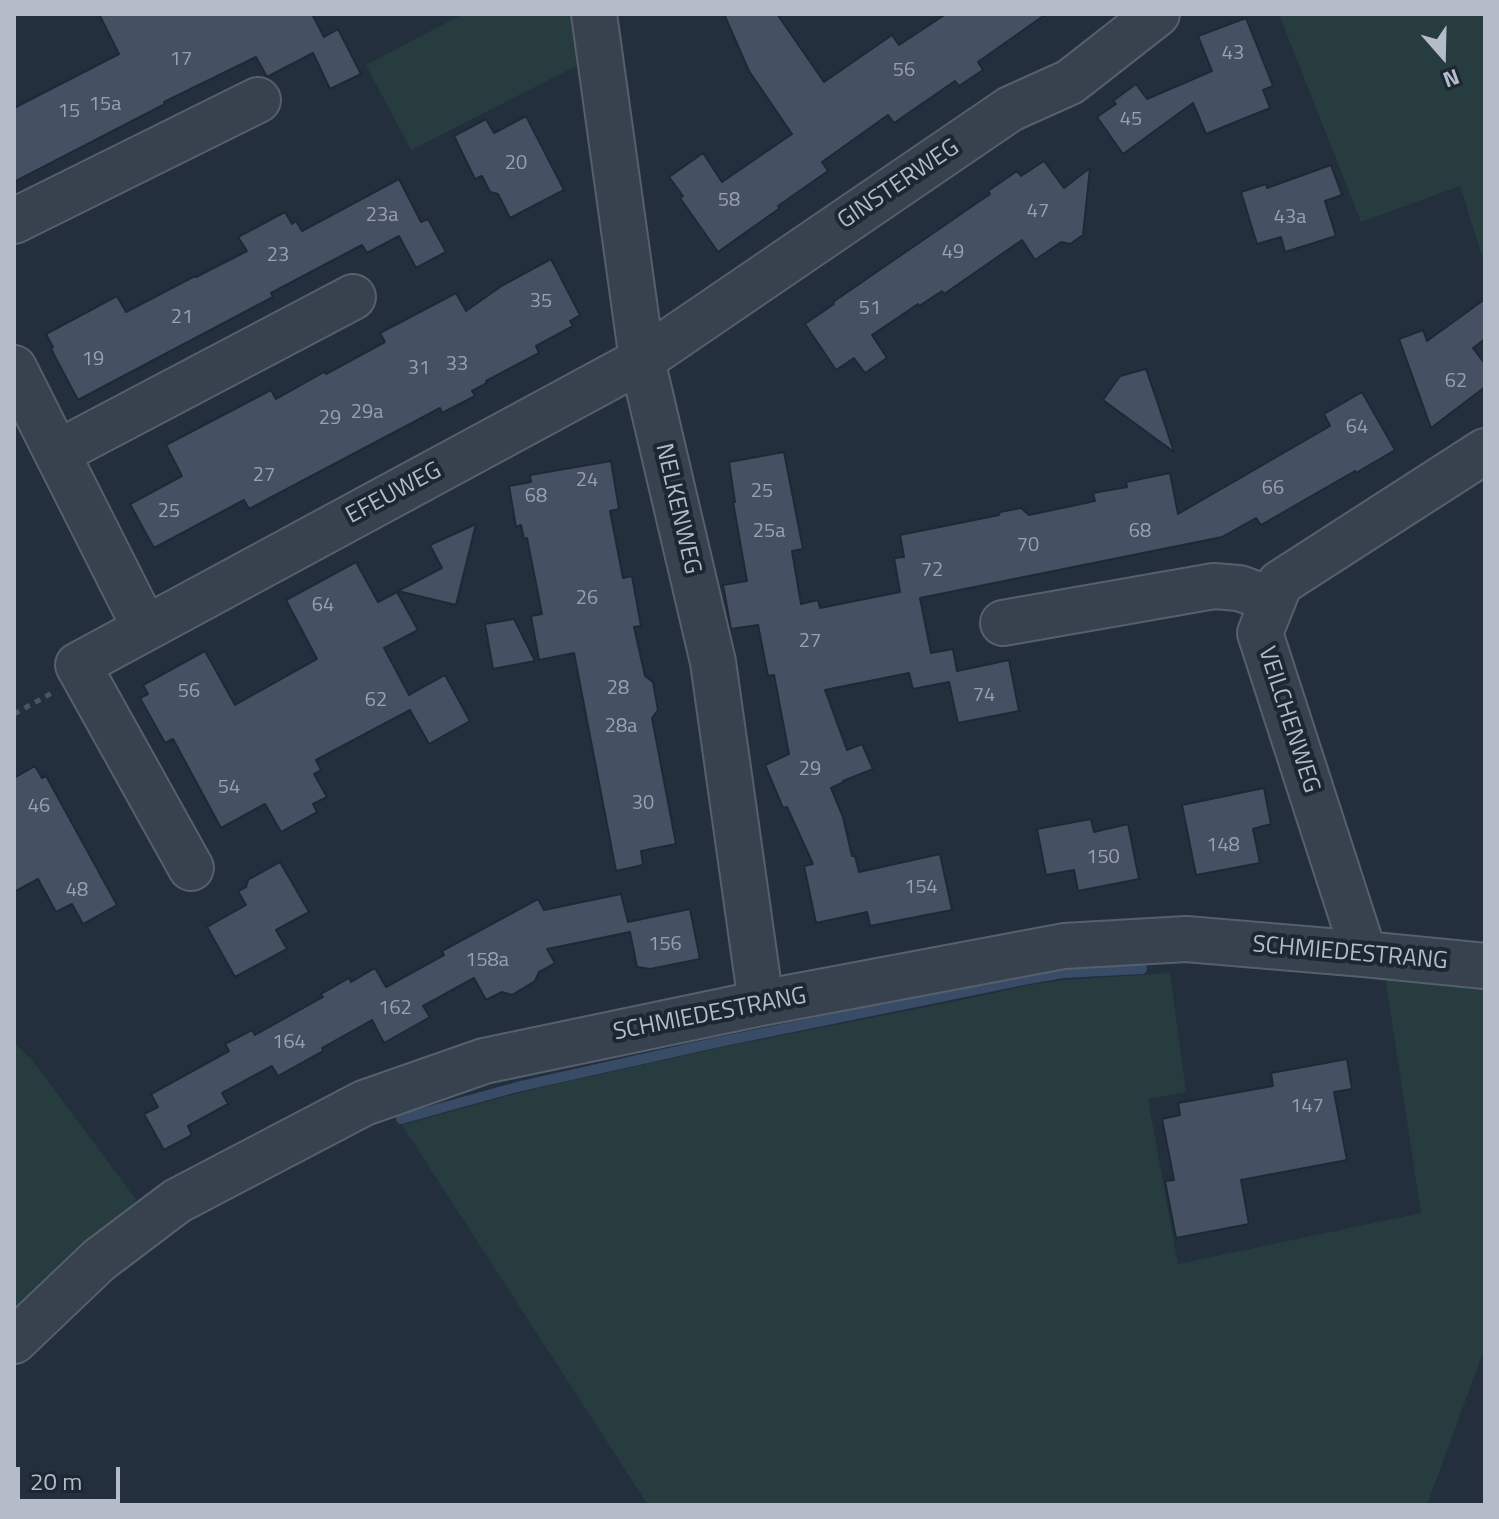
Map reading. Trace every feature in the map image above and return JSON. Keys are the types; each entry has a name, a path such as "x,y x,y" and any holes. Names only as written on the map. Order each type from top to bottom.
{"street":[{"name":"NELKENWEG","path":"594,14 642,360 713,662 761,1003"},
{"name":"GINSTERWEG","path":"642,360 1010,109 1070,82 1157,14"},
{"path":"14,221 258,100"},
{"path":"57,453 353,297"},
{"name":"EFEUWEG","path":"191,868 78,665 642,360"},
{"path":"14,368 145,628"},
{"name":"VEILCHENWEG","path":"1364,954 1260,633 1280,583 1485,451"},
{"path":"1003,623 1214,586 1239,588 1273,600"},
{"name":"SCHMIEDESTRANG","path":"14,1341 99,1260 177,1201 364,1103 484,1061 761,1003 1064,946 1186,939 1485,966"}],"green space":[{"path":"463,14 580,14 588,60 411,150 366,65"},
{"path":"1279,14 1485,14 1485,265 1460,186 1361,222"},
{"path":"1170,973 1186,1092 1148,1099 1178,1264 1421,1213 1385,976 1485,986 1485,1347 1427,1505 648,1505 402,1125 522,1092 714,1049 1030,985"},
{"path":"14,1043 32,1060 143,1209 14,1318"}],"building":[{"path":"99,14 312,14 324,37 338,29 361,74 330,89 313,53 267,77 256,57 14,182 14,108 119,54"},
{"path":"724,14 777,14 824,82 892,35 899,45 946,14 1046,14 978,62 983,70 959,86 955,81 894,123 888,115 822,162 828,171 718,252 669,177 703,153 722,182 792,134 749,71"},
{"path":"1246,18 1273,86 1263,90 1270,108 1206,134 1193,103 1123,154 1097,117 1136,84 1147,99 1212,71 1198,36"},
{"path":"526,116 564,190 510,218 498,194 490,192 482,176 475,179 454,136 486,119 494,133"},
{"path":"1044,161 1064,188 1090,168 1083,235 1070,244 1061,242 1035,260 1022,240 944,294 942,291 918,304 872,335 887,358 865,373 854,358 836,370 805,324 990,194 988,191 1017,171 1021,176"},
{"path":"1331,165 1342,195 1325,201 1336,236 1285,252 1281,237 1257,244 1241,192 1266,184 1267,188"},
{"path":"399,179 421,222 428,219 446,252 416,268 399,236 367,253 362,245 271,293 273,297 78,400 46,334 117,296 126,312 247,251 238,237 285,212 292,224 296,221 302,231"},
{"path":"551,259 580,315 570,321 573,326 536,346 539,353 486,381 472,391 475,396 442,413 440,408 249,509 244,500 154,548 130,504 182,476 166,445 271,390 276,399 324,372 326,374 385,342 380,333 456,293 466,311 503,285"},
{"path":"1485,299 1485,339 1473,348 1485,364 1485,387 1431,428 1399,339 1423,330 1427,341"},
{"path":"1146,369 1174,452 1103,400 1120,376"},
{"path":"1362,392 1395,450 1261,525 1256,518 1222,537 920,598 931,653 953,649 957,671 1009,660 1019,711 958,723 949,682 913,689 909,673 825,690 847,750 862,744 873,769 831,788 859,872 940,854 952,910 870,926 867,912 816,923 804,866 813,864 787,807 783,808 765,765 789,754 774,675 768,676 758,625 731,629 723,585 747,581 729,462 784,452 803,549 792,551 801,604 818,600 820,608 900,592 894,558 904,557 900,535 1021,508 1029,515 1095,501 1093,493 1127,487 1126,482 1170,473 1178,514 1330,426 1324,414"},
{"path":"611,461 619,509 610,511 623,578 632,576 641,626 634,627 645,676 653,682 658,710 652,718 676,844 641,851 643,865 616,871 574,653 539,660 531,616 542,614 527,538 524,539 521,525 516,527 509,486 531,482 530,475"},
{"path":"476,524 456,605 398,591 442,568 430,545"},
{"path":"356,562 378,602 397,592 418,630 384,648 409,695 445,675 470,721 429,744 410,710 316,760 321,770 314,774 327,797 313,804 317,812 281,832 265,804 221,828 173,739 165,743 140,698 148,694 143,685 205,651 235,705 317,659 286,600"},
{"path":"514,619 535,661 493,669 485,624"},
{"path":"35,766 42,778 46,776 117,905 83,924 72,904 56,912 38,879 14,892 14,778"},
{"path":"1264,788 1271,824 1253,829 1260,863 1196,875 1182,805"},
{"path":"1091,819 1094,832 1128,824 1139,879 1078,891 1074,870 1046,875 1037,829"},
{"path":"280,862 309,912 276,930 287,949 235,977 207,927 246,905 238,891 246,887 248,880"},
{"path":"621,894 628,922 690,909 700,959 650,969 637,967 630,932 547,949 555,963 539,972 535,981 512,995 502,992 486,1000 474,978 423,1006 430,1017 384,1043 372,1020 278,1076 272,1066 222,1093 228,1104 188,1126 192,1135 164,1150 144,1114 158,1107 151,1094 229,1051 225,1044 252,1030 255,1035 323,997 321,994 349,978 351,982 375,968 386,987 444,955 442,951 538,899 544,910"},
{"path":"1347,1059 1352,1089 1334,1092 1347,1160 1241,1180 1249,1224 1176,1238 1165,1181 1174,1180 1162,1119 1180,1115 1178,1103 1273,1086 1271,1073"}],"waterway":[{"path":"401,1119 517,1087 714,1043 1028,979 1063,973 1142,969"}]}
